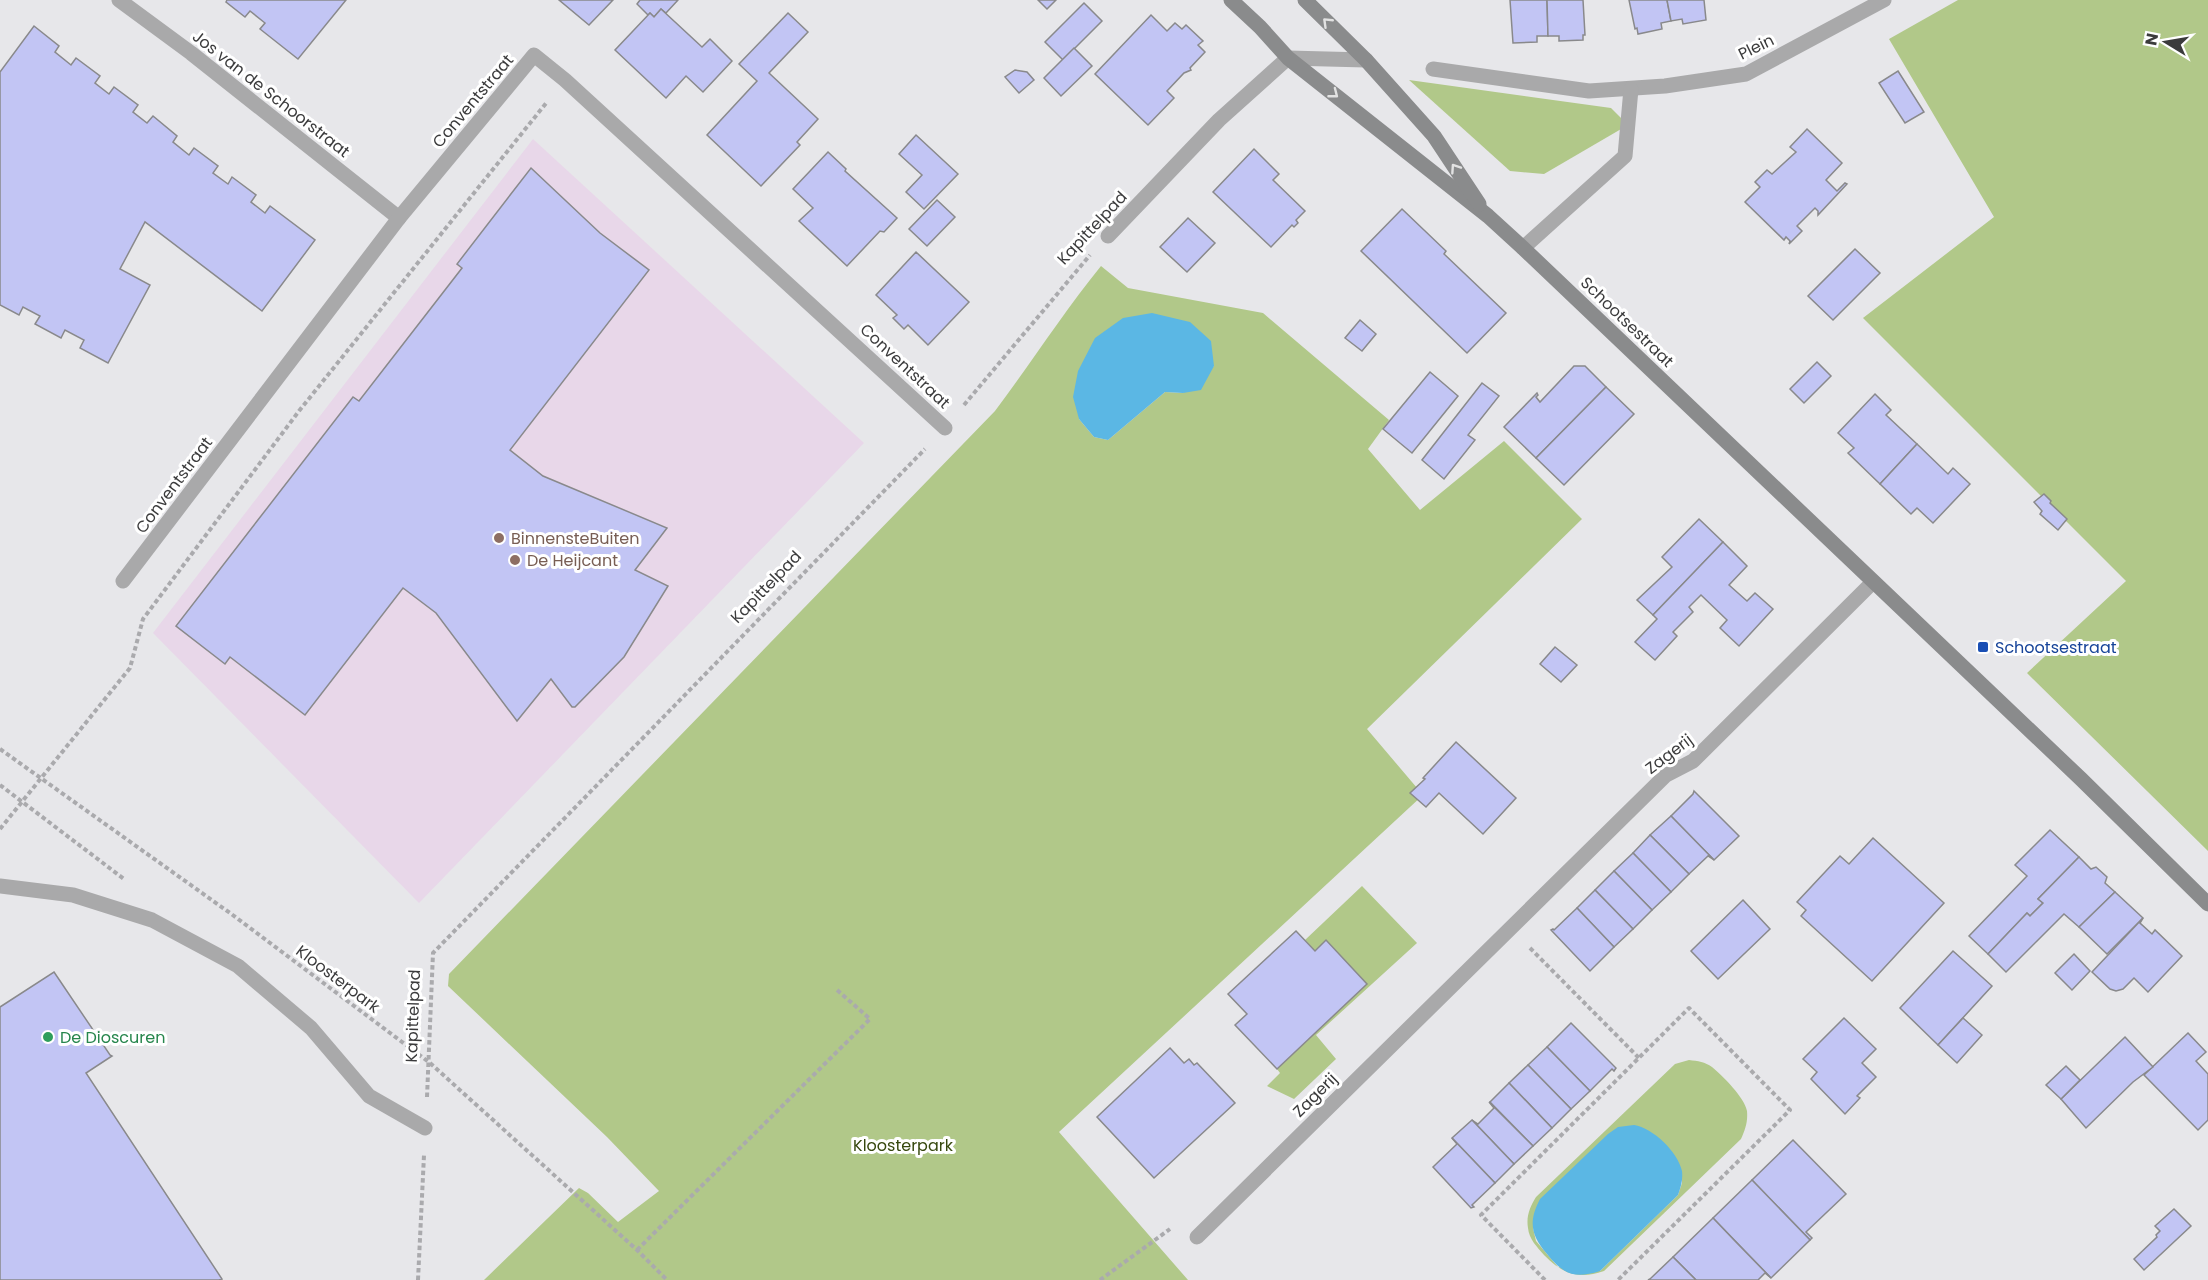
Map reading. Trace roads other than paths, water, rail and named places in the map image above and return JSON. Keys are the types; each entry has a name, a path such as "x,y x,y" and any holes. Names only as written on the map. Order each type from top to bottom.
{"main road":[{"name":"Schootsestraat","path":"1231,0 1288,58 1488,216 2081,779 2208,904"},
{"name":"Schootsestraat","path":"1305,0 1366,60 1434,136 1488,216"}],"street":[{"name":"Jos van de Schoorstraat","path":"119,0 191,52 399,218"},
{"name":"Plein","path":"1433,69 1589,91 1631,89 1746,74 1884,0"},
{"name":"Conventstraat","path":"123,581 399,218 534,55 565,80 945,428"},
{"path":"1288,58 1366,60"},
{"name":"Kapittelpad","path":"1108,236 1219,120 1288,58"},
{"path":"1522,248 1625,156 1631,89"},
{"name":"Zagerij","path":"1197,1238 1666,775 1693,761 1873,582"},
{"path":"0,886 73,895 152,920 238,966 311,1028 369,1096 425,1128"}],"water":[{"path":"1152,313 1190,322 1211,341 1214,366 1201,390 1183,393 1165,392 1108,440 1094,437 1079,419 1073,397 1078,371 1095,338 1123,318"},
{"path":"1634,1125 1649,1131 1664,1142 1675,1156 1682,1171 1682,1183 1678,1195 1600,1271 1577,1275 1565,1271 1553,1261 1537,1241 1533,1228 1536,1207 1540,1199 1608,1134 1618,1127"}],"place":[{"name":"BinnensteBuiten","path":"499,538"},
{"name":"De Heijcant","path":"515,560"},
{"name":"Schootsestraat","path":"1983,647"},
{"name":"De Dioscuren","path":"48,1037"}],"park label":[{"name":"Kloosterpark","path":"903,1145"}]}
